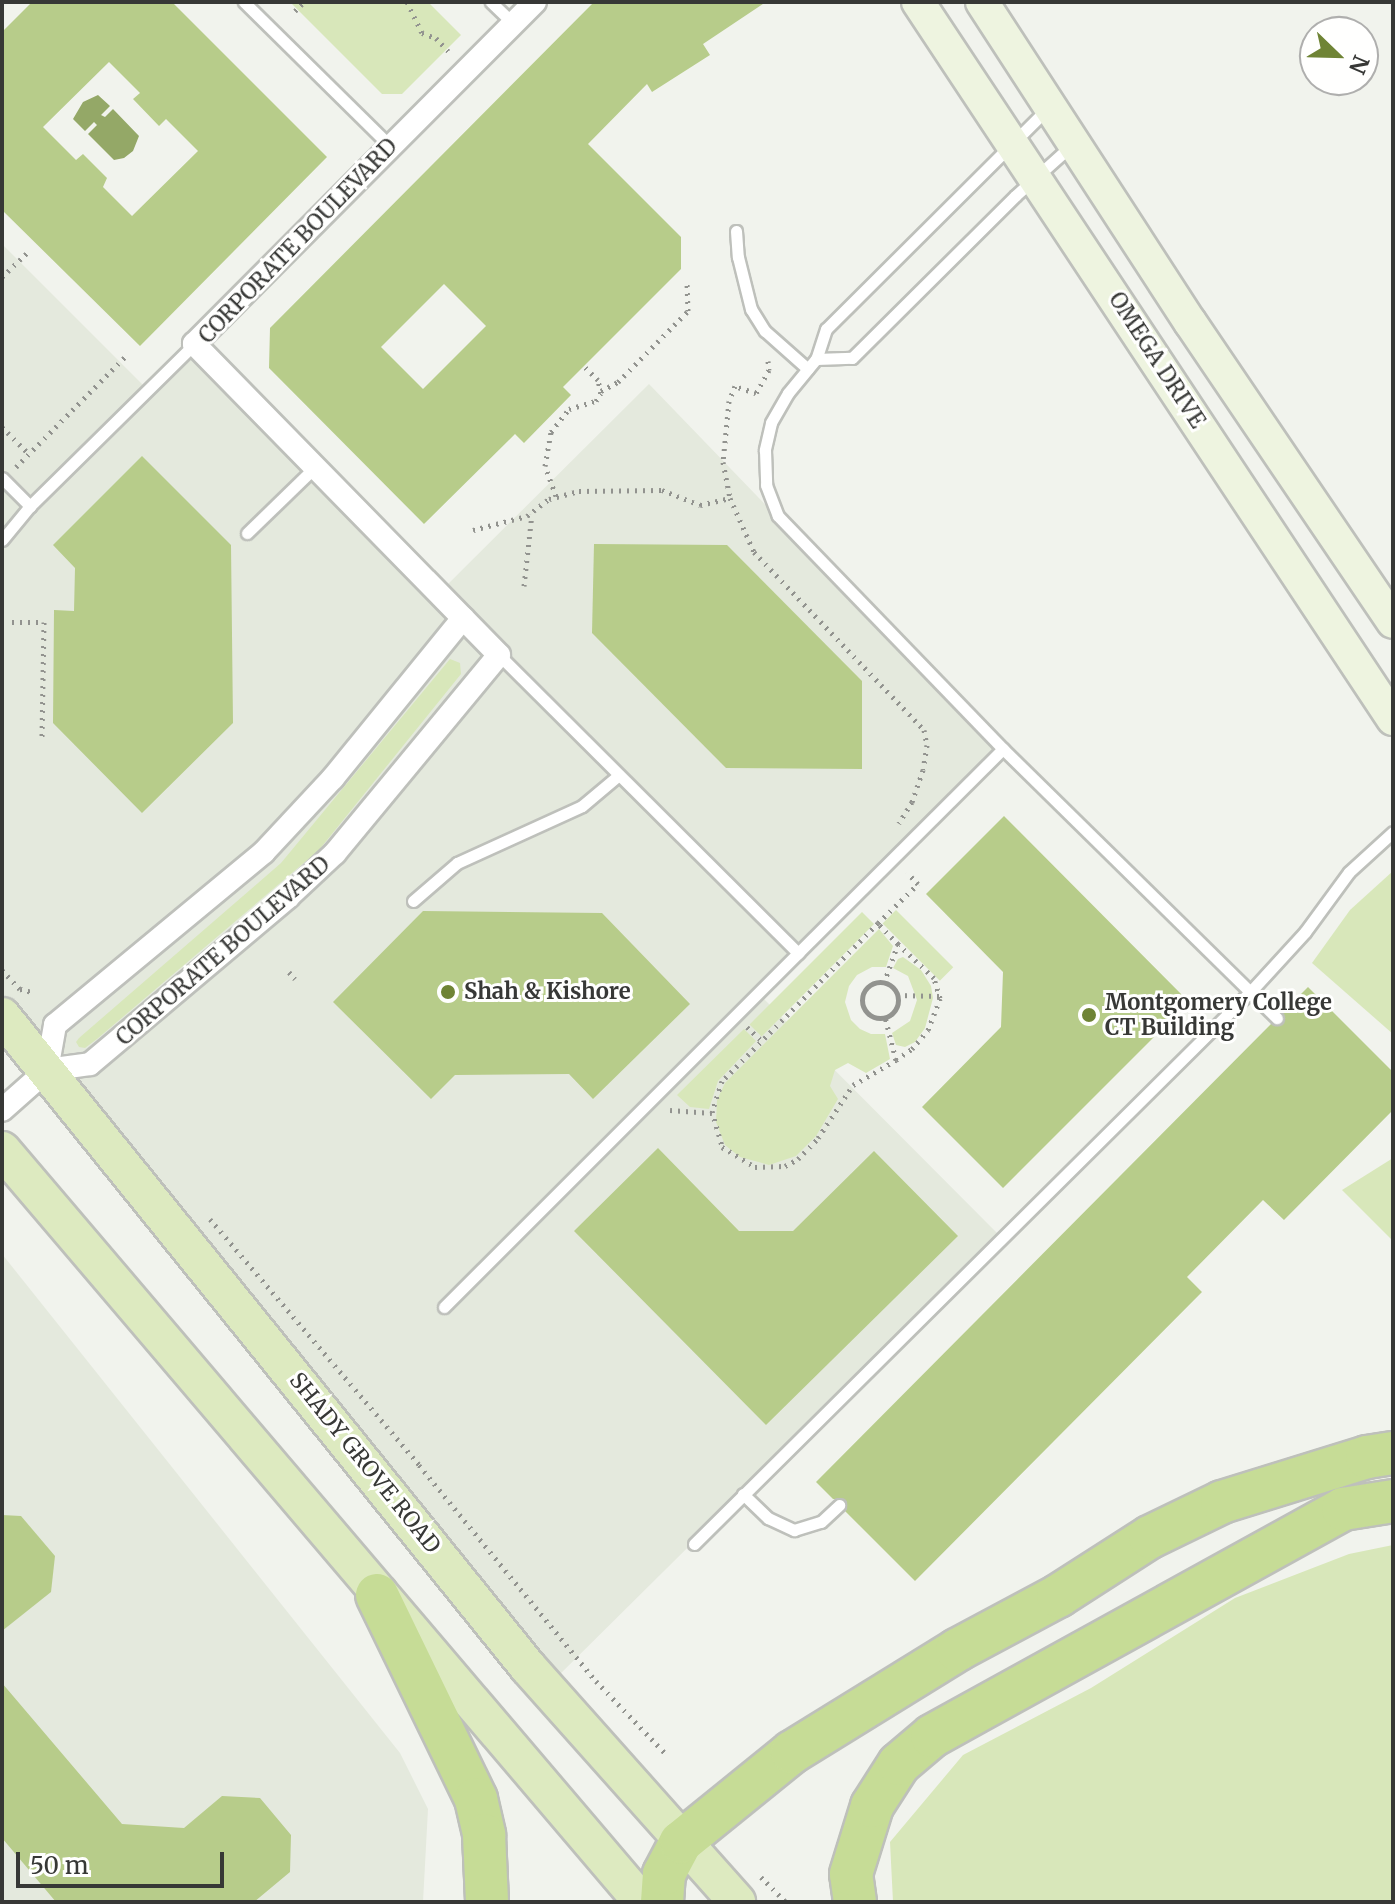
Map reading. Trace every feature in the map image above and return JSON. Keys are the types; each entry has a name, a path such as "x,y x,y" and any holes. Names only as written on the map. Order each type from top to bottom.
{"highway":[{"path":"662,1902 664,1874 681,1842 792,1752 957,1650 1058,1596 1150,1537 1222,1502 1367,1457 1393,1453"},
{"path":"855,1902 851,1874 872,1806 899,1764 932,1736 1343,1509 1393,1501"},
{"path":"377,1595 476,1799 484,1835 487,1902"}],"main road":[{"name":"OMEGA DRIVE","path":"918,2 1013,141 1393,719"},
{"path":"982,2 1393,622"},
{"name":"SHADY GROVE ROAD","path":"2,1016 527,1666 737,1902"},
{"path":"2,1150 377,1595 642,1902"}],"street":[{"name":"CORPORATE BOULEVARD","path":"47,1070 90,1064 288,897 335,853 499,655 194,344 535,2"},
{"path":"2,1110 47,1070 55,1025 264,852 333,778 463,618"}],"lane":[{"path":"244,2 391,147"},
{"path":"491,2 514,24"},
{"path":"1050,106 826,329 812,364 771,423 765,450 766,485 778,516 1003,749 1277,1018"},
{"path":"736,231 738,257 751,309 774,339 812,364 852,358 1036,176 1074,143"},
{"path":"2,540 30,506 194,344"},
{"path":"247,533 315,467"},
{"path":"3,479 30,506"},
{"path":"499,655 798,953"},
{"path":"444,1307 1003,749"},
{"path":"413,901 457,863 582,806 619,775"},
{"path":"694,1544 1251,991 1305,932 1349,872 1393,832"},
{"path":"743,1494 768,1518 794,1530 821,1522 839,1505"}],"path":[{"path":"295,11 304,2"},
{"path":"407,2 422,33 436,38 448,51"},
{"path":"2,277 27,253"},
{"path":"556,496 545,466 551,432 569,409 596,401 601,391 618,382 688,311 687,284"},
{"path":"774,339 762,352 769,366 756,393 735,386 729,401 723,462 730,498 739,526 754,552 924,730 927,745 923,770 912,802 897,825"},
{"path":"3,479 128,354"},
{"path":"584,366 598,380 601,391"},
{"path":"2,427 29,454"},
{"path":"473,530 532,513 556,496 620,488 662,490 700,505 730,498"},
{"path":"524,586 532,513"},
{"path":"12,622 44,622 42,738"},
{"path":"878,923 730,1071 717,1090 712,1113 717,1139 731,1156 755,1167 785,1166 808,1150 853,1085 912,1049 928,1030 938,1009 940,996 934,978 898,944"},
{"path":"2,970 20,989 32,992"},
{"path":"289,972 295,979"},
{"path":"881,982 892,987 897,995 897,1008 885,1017 877,1018 867,1012 862,1001 866,990 881,982"},
{"path":"897,995 940,996"},
{"path":"885,1017 896,1060"},
{"path":"664,1116 672,1109 712,1113"},
{"path":"208,1216 419,1465 596,1681 665,1753"}],"shaded area":[{"path":"290,2 428,2 461,35 402,94 382,94"},
{"path":"98,95 110,106 101,115 105,117 113,109 139,136 133,151 124,158 114,160 88,134 97,125 94,122 85,131 73,119 83,102"},
{"path":"2,244 146,388 193,341 441,591 649,384 1001,749 757,992 1001,1237 550,1684 2,1005"},
{"path":"450,659 460,663 461,674 319,850 97,1039 85,1048 79,1047 76,1042 79,1038 281,863"},
{"path":"1393,871 1393,1034 1312,963 1350,910"},
{"path":"896,910 953,967 940,981 883,923"},
{"path":"862,912 874,924 762,1036 750,1024"},
{"path":"879,929 893,946 886,967 872,967 857,975 849,986 845,1002 851,1020 860,1029 871,1034 885,1034 890,1059 866,1073 848,1063 835,1070 830,1086 838,1099 816,1136 796,1156 769,1165 740,1157 725,1145 716,1122 717,1100 725,1083"},
{"path":"903,957 921,970 931,986 933,998 925,1028 915,1042 905,1047 896,1045 892,1033 910,1021 917,1000 908,976 893,968"},
{"path":"744,1029 756,1041 718,1081 709,1109 690,1107 677,1095"},
{"path":"1393,1158 1393,1241 1342,1190"},
{"path":"2,1254 400,1753 428,1809 423,1902 2,1902"},
{"path":"1393,1545 1393,1902 893,1902 890,1842 963,1755 1091,1688 1235,1598 1349,1554"}],"building":[{"path":"32,2 172,2 327,157 140,346 2,210 2,32","holes":["109,62 140,93 133,99 159,126 166,119 198,151 132,216 103,187 107,178 83,154 76,160 43,127"]},
{"path":"594,2 766,2 703,44 710,55 652,92 647,84 588,144 681,237 681,269 563,387 571,395 524,443 515,434 424,524 269,368 270,328","holes":["444,284 486,326 423,389 381,347"]},
{"path":"142,456 231,545 233,723 142,813 53,723 54,610 74,611 75,568 53,545"},
{"path":"594,544 727,545 862,681 862,769 726,768 592,633"},
{"name":"Montgomery College CT Building","path":"1004,816 1189,1002 1003,1188 922,1107 1001,1027 1003,972 926,894"},
{"path":"423,911 602,913 690,1004 593,1099 569,1074 455,1075 431,1099 333,1002"},
{"path":"1308,987 1393,1072 1393,1110 1284,1220 1263,1200 1187,1277 1202,1292 915,1581 845,1511 845,1499 833,1499 816,1482 1271,1024 1282,1024 1283,1012"},
{"path":"658,1148 739,1231 793,1231 874,1151 958,1236 766,1425 574,1231"},
{"path":"2,1515 21,1516 55,1556 51,1592 2,1631"},
{"path":"2,1683 122,1824 184,1828 222,1796 260,1798 291,1835 290,1872 254,1902 56,1902 2,1838"}],"place":[{"name":"Shah & Kishore","path":"448,992"},
{"name":"Montgomery College CT Building","path":"1089,1015"}]}
